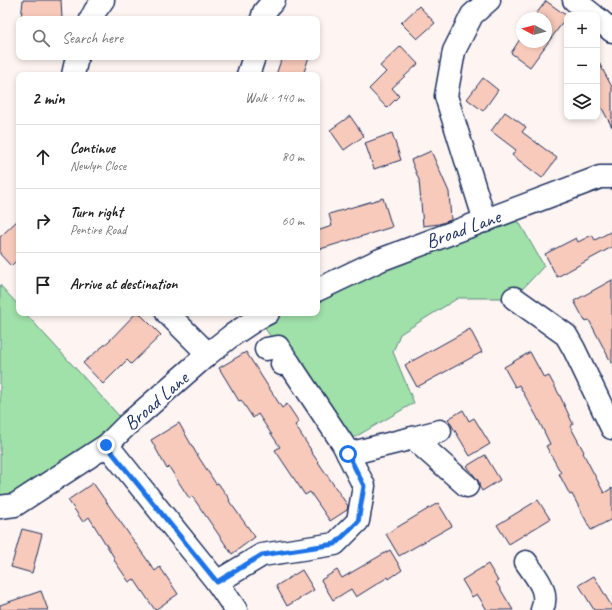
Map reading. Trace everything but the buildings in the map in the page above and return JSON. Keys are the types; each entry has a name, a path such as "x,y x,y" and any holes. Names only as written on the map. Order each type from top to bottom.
{"street":[{"path":"92,16 103,0"},
{"path":"263,16 264,12 274,0"},
{"path":"485,221 446,96 454,51 472,16 489,0"},
{"path":"574,0 589,12"},
{"path":"600,21 612,31"},
{"path":"74,72 76,60"},
{"path":"249,72 253,60"},
{"name":"Broad Lane","path":"320,289 380,260 600,177 612,177"},
{"path":"514,298 566,335 612,428"},
{"path":"170,316 208,354"},
{"name":"Broad Lane","path":"0,507 15,505 106,445 208,354 231,336 262,316"},
{"path":"217,582 262,555 335,544 358,522 364,486 343,444 308,391 285,364 278,347 266,349"},
{"path":"348,454 440,431"},
{"path":"413,438 467,486"},
{"path":"106,445 217,582 236,610"},
{"path":"526,562 544,588 544,607 542,610"}],"green space":[{"path":"494,218 519,222 544,266 514,298 458,298 400,334 393,352 414,403 343,444 258,318 262,316 320,316 320,289"},
{"path":"0,285 16,303 16,316 28,316 121,418 96,439 18,492 0,496"}],"route":[{"path":"106,445 217,582 262,555 335,544 358,522 364,486 348,454"}]}
